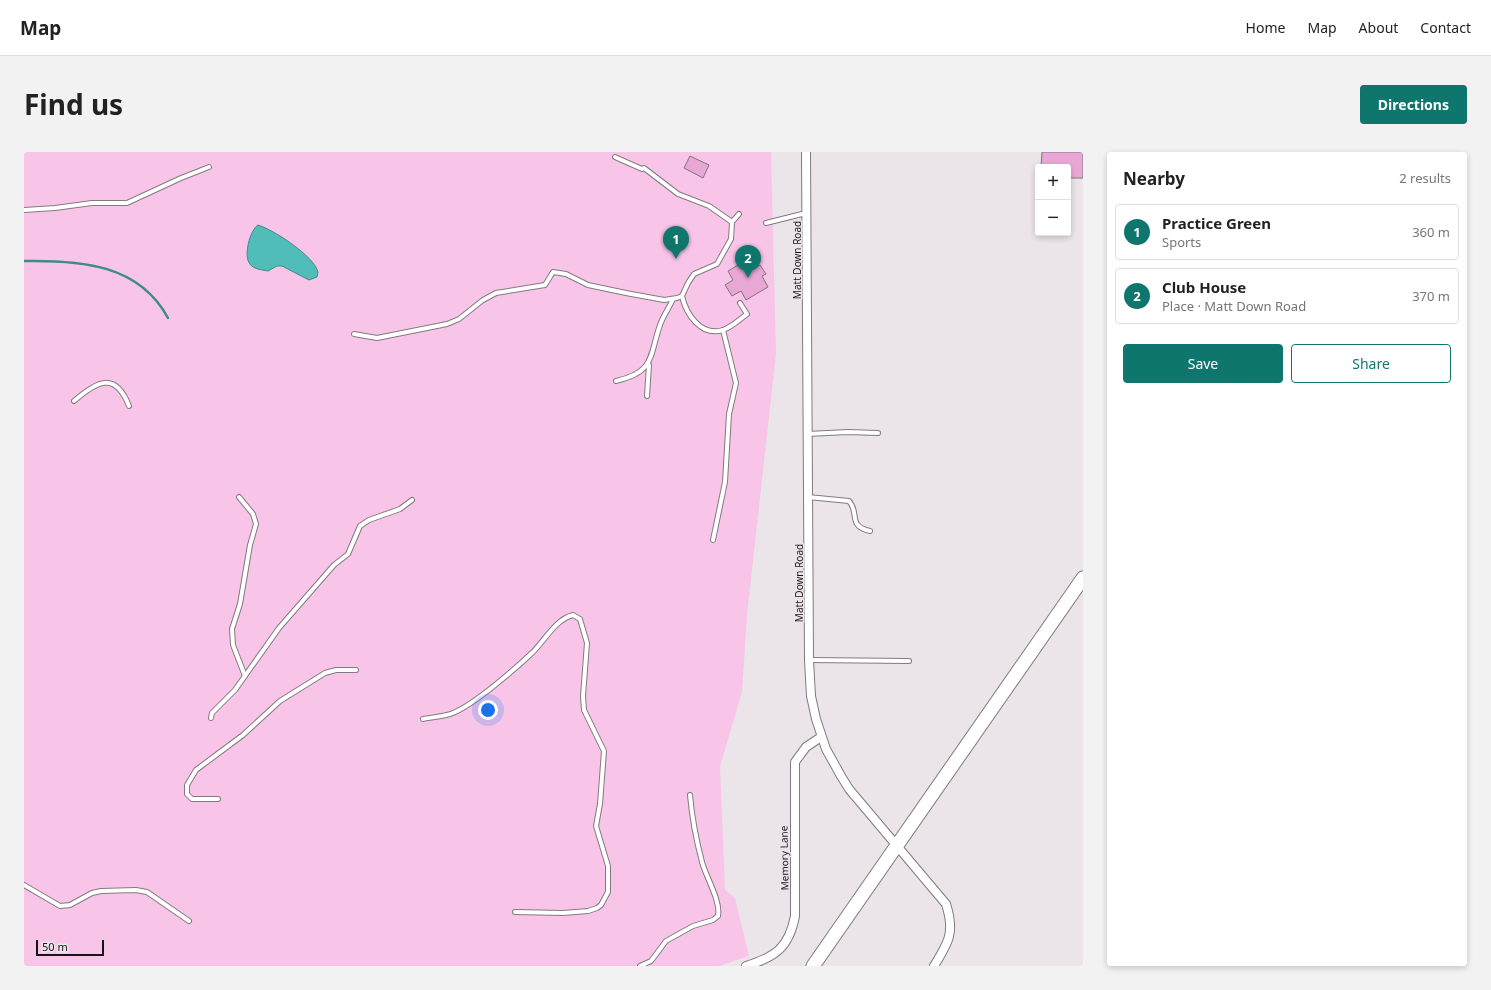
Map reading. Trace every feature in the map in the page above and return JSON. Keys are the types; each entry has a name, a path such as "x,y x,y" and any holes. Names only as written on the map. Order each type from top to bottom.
{"highway":[{"path":"813,966 1083,578"}],"street":[{"name":"Matt Down Road","path":"806,152 809,660 811,696 821,737 849,789 946,904 950,918 951,932 947,945 934,966"},
{"name":"Memory Lane","path":"746,966 766,960 778,952 789,936 793,926 795,916 795,762 806,746 821,737"}],"lane":[{"path":"615,157 642,169 644,168 678,194 709,206 732,222"},
{"path":"24,210 55,208 85,203 127,203 193,172 209,167"},
{"path":"766,223 807,213"},
{"path":"738,214 732,222 731,239 717,264 694,274 682,296 686,310 694,322 706,329 722,330 747,314 740,302"},
{"path":"354,334 377,338 447,324 459,319 483,300 496,293 545,285 553,272 566,274 588,284 659,299 673,299 682,296"},
{"path":"648,396 649,363 660,324 673,299"},
{"path":"713,540 725,482 729,414 736,383 722,330"},
{"path":"616,382 641,372 649,363"},
{"path":"74,401 92,386 105,383 117,388 122,393 129,406"},
{"path":"807,434 848,432 878,433"},
{"path":"239,497 253,514 256,524 250,545 240,604 232,629 233,645 245,676"},
{"path":"808,497 841,498 849,501 852,504 857,526 861,529 870,531"},
{"path":"211,718 212,713 235,690 279,628 334,565 348,554 360,526 369,520 400,509 412,500"},
{"path":"423,719 448,715 460,710 524,660 562,621 573,615 580,619 587,643 583,696 584,710 604,751 600,804 596,826 608,866 608,892 602,905 588,911 563,913 515,912"},
{"path":"809,660 909,661"},
{"path":"218,799 192,799 187,794 189,781 201,764 243,735 280,701 311,680 330,671 356,670"},
{"path":"640,966 654,958 666,941 693,926 713,920 718,916 717,903 703,864 692,823 690,795"},
{"path":"24,885 60,906 70,905 92,893 101,891 136,890 147,892 189,921"}],"shaded area":[{"path":"24,152 771,152 776,354 747,615 742,692 720,766 725,890 735,898 749,956 719,966 24,966"}],"water":[{"path":"258,225 274,232 301,251 315,266 318,272 317,277 309,280 282,266 277,266 268,271 251,266 247,255 248,243 252,232"}],"building":[{"path":"1042,152 1083,152 1083,178 1071,178 1071,164 1041,164"},
{"path":"690,156 709,165 703,178 684,168"},
{"path":"750,258 755,267 760,265 766,274 762,276 768,287 746,300 741,291 732,296 725,285 733,280 728,271"}],"waterway":[{"path":"24,261 87,264 124,276 141,286 156,300 168,318"}],"place":[{"name":"Practice Green","path":"676,259"},
{"name":"Club House","path":"748,278"}]}
